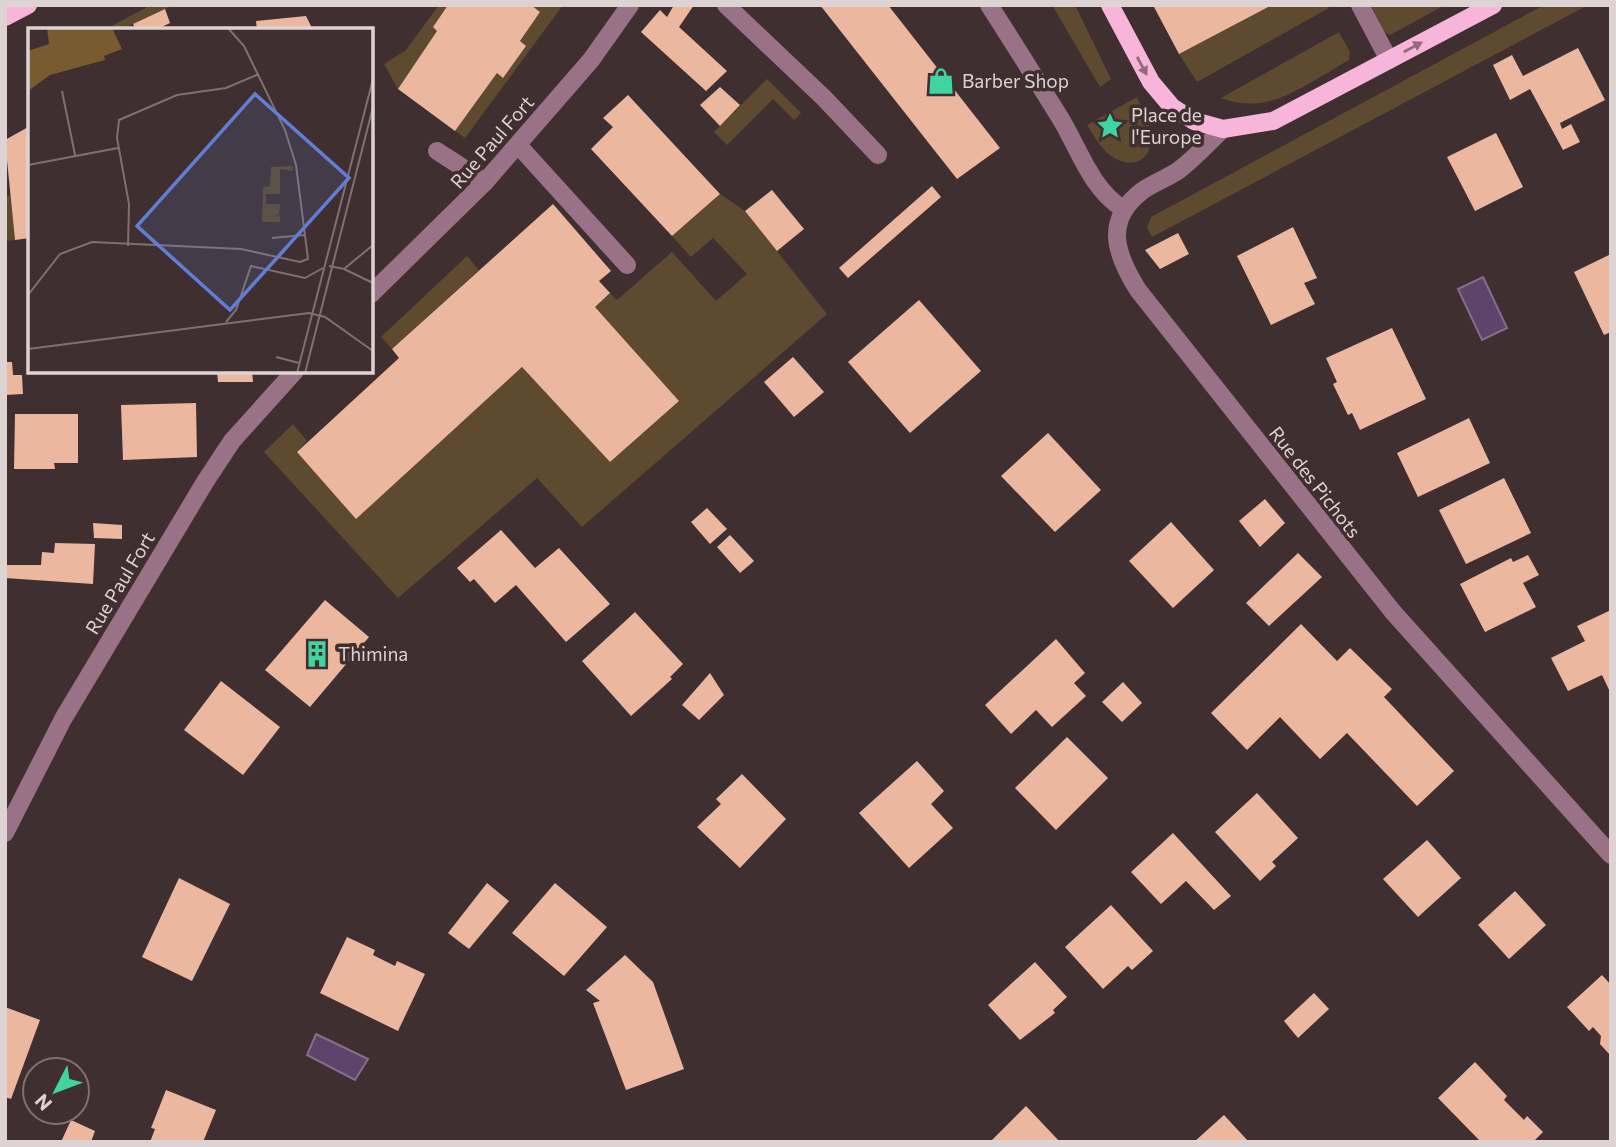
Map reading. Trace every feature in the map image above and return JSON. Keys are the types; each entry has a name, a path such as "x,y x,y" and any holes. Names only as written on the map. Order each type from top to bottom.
{"main road":[{"path":"5,17 28,5"},
{"path":"1110,5 1151,82 1172,107 1194,121 1223,129 1273,121 1493,5"}],"street":[{"name":"Rue Paul Fort","path":"373,292 485,182 591,60 630,5"},
{"path":"726,5 824,98 878,156"},
{"path":"989,5 1060,118 1098,187 1109,200 1123,209 1143,191 1180,169 1223,129"},
{"path":"1360,5 1389,60"},
{"path":"518,145 627,265"},
{"path":"437,151 485,182"},
{"name":"Rue des Pichots","path":"1123,209 1116,236 1119,260 1138,290 1393,612 1611,855"},
{"name":"Rue Paul Fort","path":"5,833 63,719 205,482 232,441 293,373"}],"shaded area":[{"path":"151,5 174,5 124,28 108,28"},
{"path":"439,5 448,5 433,27 437,31 398,89 384,64 406,50"},
{"path":"531,5 563,5 465,138 455,131 497,73 502,77 520,41 540,12"},
{"path":"1052,5 1075,5 1111,79 1100,87"},
{"path":"1272,5 1328,5 1329,8 1197,82 1179,54"},
{"path":"1371,5 1445,5 1390,35 1384,32"},
{"path":"1544,5 1588,5 1152,237 1147,228 1151,217"},
{"path":"1339,32 1350,52 1349,60 1303,87 1288,95 1256,103 1239,103 1221,98"},
{"path":"767,79 801,113 794,120 773,99 727,145 714,132"},
{"path":"1137,97 1151,137 1148,152 1133,163 1116,159 1107,152 1087,125"},
{"path":"720,194 745,211 827,314 582,527 537,478 398,598 264,452 293,424 307,441 297,452 458,425 522,367 610,462 679,401 595,307 610,293 617,300 672,252 716,301 747,274 713,238 691,257 672,236"},
{"path":"10,195 15,240 5,241 5,198"},
{"path":"467,256 479,270 392,349 381,337"},
{"path":"1483,277 1507,328 1482,340 1458,289"},
{"path":"316,1034 368,1059 355,1080 307,1055"}],"building":[{"path":"448,5 531,5 540,12 520,41 526,46 503,78 497,73 455,131 398,89 437,31 433,27"},
{"path":"674,5 694,5 679,27 727,71 706,91 641,32 660,10 667,17"},
{"path":"820,5 888,5 1000,148 957,179"},
{"path":"1153,5 1272,5 1179,54"},
{"path":"165,9 170,23 159,28 135,28 133,24"},
{"path":"306,16 312,28 257,28 256,21"},
{"path":"1578,48 1605,100 1560,123 1562,129 1571,124 1580,142 1563,150 1530,89 1510,100 1493,65 1512,55 1523,76"},
{"path":"720,87 740,105 720,126 700,105"},
{"path":"628,95 720,194 672,236 591,149 613,127 603,118"},
{"path":"28,127 28,238 15,240 5,140"},
{"path":"1496,133 1523,187 1475,211 1447,157"},
{"path":"932,186 941,197 848,278 839,268"},
{"path":"772,190 804,229 777,251 745,211"},
{"path":"553,204 611,271 599,281 610,293 595,307 679,401 610,462 522,367 356,519 297,452 399,358 392,349"},
{"path":"1293,227 1317,278 1304,283 1315,304 1271,325 1237,256"},
{"path":"1178,233 1189,254 1160,269 1145,250"},
{"path":"1611,254 1611,332 1604,335 1574,272"},
{"path":"919,300 981,371 910,433 848,362"},
{"path":"1392,328 1426,399 1360,430 1352,413 1348,415 1333,384 1337,382 1326,358"},
{"path":"793,357 824,392 794,417 764,382"},
{"path":"5,362 12,362 13,375 22,375 23,394 5,395"},
{"path":"217,373 252,373 253,382 218,382"},
{"path":"196,403 197,457 123,460 121,405"},
{"path":"15,414 78,414 78,463 54,463 55,469 14,469"},
{"path":"1469,418 1490,463 1418,497 1397,453"},
{"path":"1048,433 1101,490 1055,532 1001,476"},
{"path":"1504,478 1531,533 1466,564 1439,510"},
{"path":"1265,499 1285,523 1260,547 1239,521"},
{"path":"707,508 727,529 710,544 691,522"},
{"path":"1171,522 1214,570 1173,608 1129,561"},
{"path":"93,523 122,525 122,539 94,538"},
{"path":"501,530 535,568 559,548 610,604 566,642 516,585 495,603 474,579 470,582 457,568"},
{"path":"730,535 754,561 740,573 717,547"},
{"path":"55,543 95,544 93,584 5,578 5,565 41,565 42,552 54,553"},
{"path":"1298,553 1322,577 1269,626 1246,603"},
{"path":"1528,555 1539,575 1523,583 1536,607 1485,632 1460,584 1511,558 1513,562"},
{"name":"Thimina","path":"325,600 369,637 310,707 265,670"},
{"path":"1611,610 1611,694 1602,675 1568,691 1551,658 1585,641 1577,626"},
{"path":"635,612 683,664 670,677 672,679 631,716 582,661"},
{"path":"1301,624 1337,661 1350,648 1392,689 1384,697 1454,771 1417,806 1347,733 1320,759 1280,717 1247,750 1211,713"},
{"path":"1056,639 1085,673 1074,683 1086,696 1052,727 1036,710 1011,734 985,705"},
{"path":"710,673 724,695 699,720 682,705"},
{"path":"221,681 280,727 243,775 184,730"},
{"path":"1123,682 1142,703 1122,722 1102,702"},
{"path":"1067,737 1108,778 1056,830 1015,788"},
{"path":"917,761 944,791 931,804 953,828 909,868 859,813"},
{"path":"742,774 786,819 740,868 697,827 721,804 716,799"},
{"path":"1257,793 1298,838 1272,862 1276,866 1260,881 1215,832"},
{"path":"1173,833 1231,896 1214,910 1186,881 1161,904 1131,872"},
{"path":"1427,840 1461,878 1418,917 1383,879"},
{"path":"179,878 230,904 192,981 142,957"},
{"path":"487,883 509,901 469,949 448,933"},
{"path":"555,883 607,927 564,976 512,933"},
{"path":"1515,891 1546,925 1509,959 1478,925"},
{"path":"1111,905 1153,951 1132,970 1128,966 1103,989 1065,947"},
{"path":"347,937 375,950 373,955 395,966 397,961 425,974 398,1031 320,993"},
{"path":"625,955 653,982 684,1069 626,1090 593,1003 600,1001 586,990"},
{"path":"1035,962 1067,997 1053,1010 1055,1013 1020,1040 988,1005"},
{"path":"1602,975 1611,985 1611,1056 1600,1044 1601,1036 1593,1027 1589,1031 1567,1007"},
{"path":"1314,993 1329,1009 1298,1038 1284,1021"},
{"path":"5,1007 40,1020 27,1056 21,1056 21,1072 11,1099 5,1097"},
{"path":"1475,1062 1507,1096 1504,1100 1524,1120 1527,1116 1543,1132 1533,1142 1481,1142 1438,1098"},
{"path":"166,1090 216,1110 203,1142 150,1142 155,1129 151,1128"},
{"path":"1026,1106 1060,1142 990,1142"},
{"path":"1224,1115 1249,1142 1194,1142"},
{"path":"68,1126 84,1126 95,1131 91,1142 61,1142"}],"place":[{"name":"Barber Shop","path":"941,81"},
{"name":"Place de l'Europe","path":"1110,126"},
{"name":"Thimina","path":"317,654"}]}
